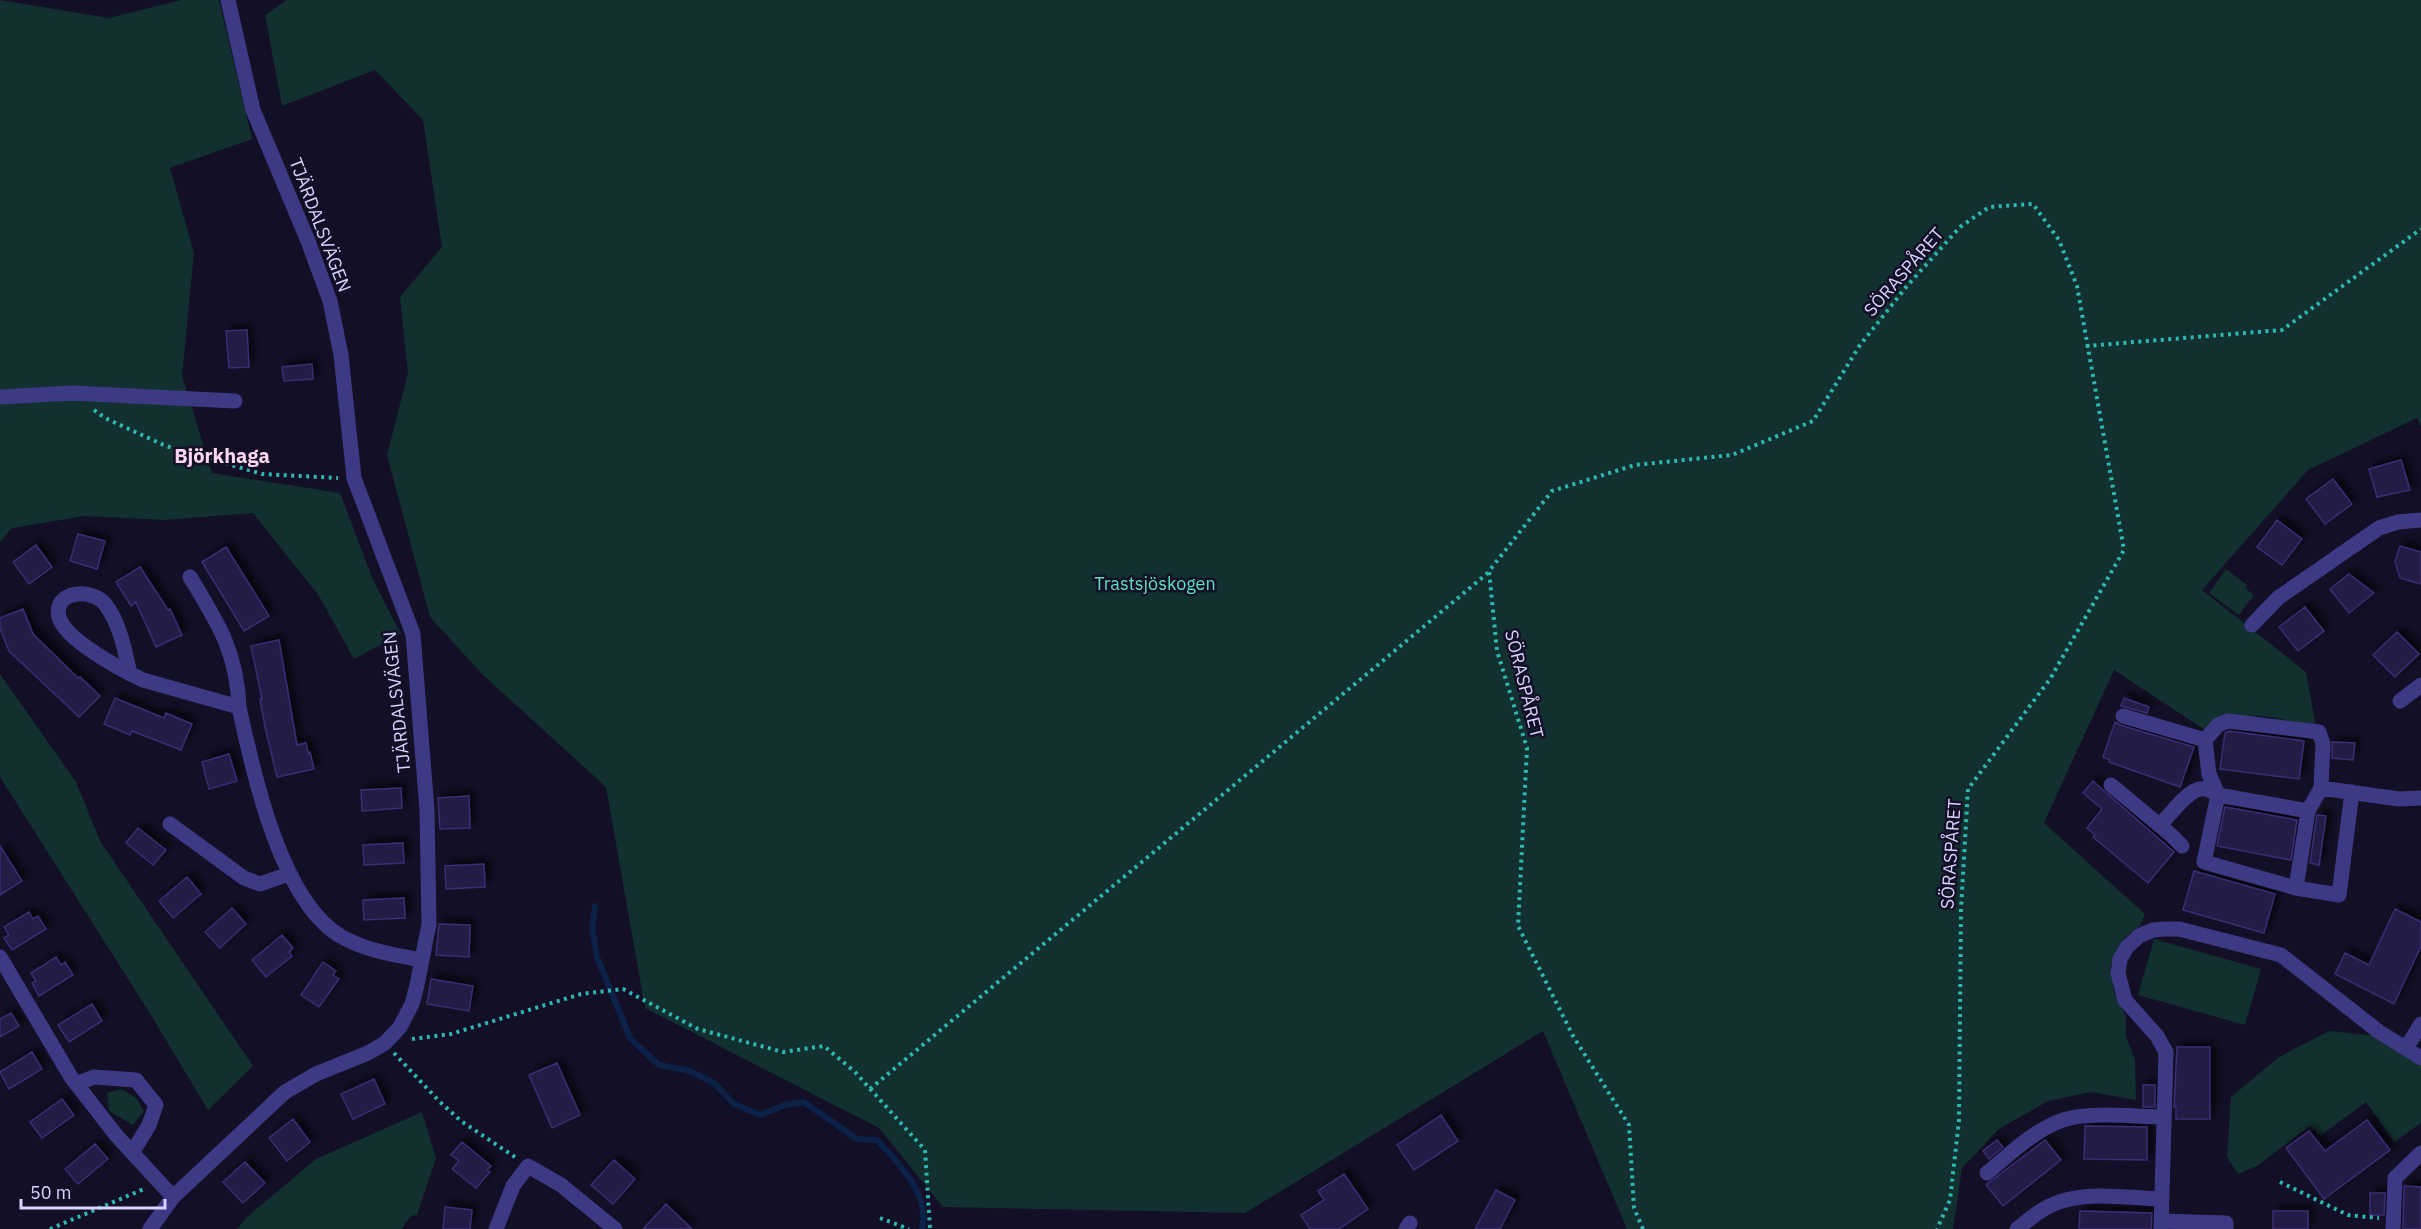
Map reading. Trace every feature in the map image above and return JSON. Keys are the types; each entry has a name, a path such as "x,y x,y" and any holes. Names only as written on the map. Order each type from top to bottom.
{"street":[{"name":"TJÄRDALSVÄGEN","path":"150,1229 173,1197 285,1092 316,1074 368,1053 385,1043 400,1027 412,1004 429,924 427,810 413,634 354,478 341,355 330,301 309,240 253,110 228,0"},
{"path":"0,397 72,393 236,401"},
{"path":"2252,625 2278,598 2379,528 2398,522 2421,520"},
{"path":"190,577 227,642 235,666 239,707 259,790 289,874 310,909 341,937 373,950 422,960"},
{"path":"130,674 119,631 104,602 92,594 76,593 65,598 60,607 59,616 64,626 98,655 130,674 143,680 239,707"},
{"path":"2400,701 2421,686"},
{"path":"2122,716 2205,740"},
{"path":"2296,888 2308,811 2321,788 2323,744 2319,732 2229,721 2218,725 2205,740 2209,774 2218,795 2204,862 2296,888 2339,895 2352,792"},
{"path":"2111,785 2182,846"},
{"path":"2321,788 2399,799 2421,798"},
{"path":"2160,825 2183,800 2198,789 2207,789 2218,795 2308,811"},
{"path":"170,824 244,878 260,884 289,874"},
{"path":"2226,1229 2226,1222 2161,1225 2166,1053 2157,1036 2125,1000 2118,973 2120,959 2127,947 2139,936 2153,930 2179,929 2281,955 2378,1030 2421,1058"},
{"path":"0,957 76,1083 132,1153 173,1197"},
{"path":"2406,1048 2421,1024"},
{"path":"76,1083 94,1077 136,1080 156,1105 149,1125 132,1153"},
{"path":"1987,1173 2046,1127 2062,1120 2093,1116 2164,1117"},
{"path":"2393,1224 2395,1178 2421,1153"},
{"path":"496,1229 513,1186 528,1166 561,1185 615,1229"},
{"path":"2017,1229 2036,1214 2065,1200 2098,1197 2160,1199"}],"path":[{"name":"SÖRASPÅRET","path":"1642,1229 1634,1208 1629,1125 1573,1036 1518,927 1527,748 1497,651 1489,571 1552,491 1635,465 1732,455 1813,421 1860,345 1907,286 1960,227 1989,207 2033,204 2059,240 2077,286 2124,550 2050,679 1968,789 1961,909 1959,1120 1950,1200 1937,1229"},
{"path":"2086,346 2282,330 2421,229"},
{"path":"72,393 105,418 166,446 262,474 354,478"},
{"path":"870,1089 1489,571"},
{"path":"385,1043 451,1034 529,1008 597,992 623,989 698,1029 783,1052 824,1046 855,1072 925,1150 930,1229"},
{"path":"385,1043 461,1121 528,1166"},
{"path":"50,1229 160,1182"},
{"path":"2280,1182 2348,1215 2393,1224"},
{"path":"880,1218 909,1229"}],"green space":[{"path":"0,0 109,18 181,0 219,0 252,139 170,168 194,253 182,376 212,473 340,493 373,580 401,634 354,659 319,596 253,513 164,520 85,516 12,528 0,542"},
{"name":"Trastsjöskogen","path":"287,0 2421,0 2421,426 2417,418 2308,470 2202,590 2306,672 2316,727 2273,717 2247,716 2220,722 2205,730 2114,670 2044,823 2145,914 2140,926 2125,937 2110,967 2114,992 2126,1016 2126,1036 2135,1060 2136,1100 2091,1092 2048,1101 1999,1129 1962,1168 1953,1229 1627,1229 1543,1031 1245,1213 943,1207 879,1128 645,1008 606,787 483,675 430,617 387,455 408,373 400,297 442,247 423,120 375,70 282,106 265,15"},
{"path":"2226,569 2247,585 2245,588 2254,595 2239,615 2209,593"},
{"path":"0,674 76,782 100,841 253,1066 208,1110 149,1012 0,777"},
{"path":"2154,939 2261,969 2245,1025 2138,995"},
{"path":"2329,1031 2377,1036 2421,1066 2421,1123 2394,1142 2366,1102 2320,1136 2310,1126 2257,1166 2238,1174 2227,1157 2231,1097 2279,1057"},
{"path":"121,1089 136,1098 144,1111 133,1125 109,1111 107,1093"},
{"path":"422,1112 436,1158 417,1215 411,1216 401,1229 237,1229 247,1217 316,1159"}],"building":[{"path":"247,330 249,367 229,368 226,331"},
{"path":"312,364 313,379 284,381 282,367"},
{"path":"2401,460 2410,490 2377,497 2369,469"},
{"path":"2333,479 2352,504 2325,524 2306,499"},
{"path":"2277,520 2302,539 2282,565 2257,547"},
{"path":"78,534 105,541 97,569 70,561"},
{"path":"36,545 52,567 29,584 13,562"},
{"path":"2400,546 2421,552 2421,584 2400,578 2395,562"},
{"path":"226,547 269,616 244,631 202,562"},
{"path":"140,567 168,610 170,609 182,635 156,647 136,602 131,606 116,582"},
{"path":"2349,574 2374,593 2349,613 2330,589"},
{"path":"2305,607 2324,631 2298,651 2279,627"},
{"path":"23,609 33,634 100,696 79,717 9,651 0,628 0,618"},
{"path":"2397,632 2419,654 2395,677 2373,655"},
{"path":"279,640 297,745 306,743 314,769 277,777 265,727 260,699 262,699 251,646"},
{"path":"115,698 164,718 166,713 192,724 181,750 132,731 130,735 104,724"},
{"path":"2124,698 2149,707 2147,713 2121,706"},
{"path":"2115,722 2194,747 2180,787 2109,762 2110,760 2103,757"},
{"path":"2229,731 2304,741 2299,779 2220,769 2225,733"},
{"path":"2332,742 2355,743 2353,760 2332,758"},
{"path":"229,754 237,781 209,789 202,762"},
{"path":"2093,781 2174,852 2148,883 2093,837 2095,835 2087,828 2102,809 2083,793"},
{"path":"401,788 402,808 362,811 361,790"},
{"path":"469,796 470,828 440,829 438,798"},
{"path":"2225,807 2297,820 2291,860 2217,846"},
{"path":"2317,815 2326,816 2319,865 2310,863"},
{"path":"138,828 166,850 153,865 126,843"},
{"path":"403,843 404,863 364,865 363,845"},
{"path":"0,846 22,881 0,895"},
{"path":"484,864 485,887 446,889 445,866"},
{"path":"2194,871 2275,894 2264,933 2183,910"},
{"path":"187,877 201,894 173,918 159,901"},
{"path":"404,898 405,918 364,920 363,900"},
{"path":"232,908 246,924 220,948 205,932"},
{"path":"2395,909 2421,922 2421,946 2394,1004 2335,974 2345,953 2369,965"},
{"path":"29,912 33,919 38,916 46,929 12,950 4,938 9,935 4,927"},
{"path":"439,924 470,925 469,957 436,955"},
{"path":"282,935 293,948 289,952 292,956 266,977 252,960"},
{"path":"56,957 61,965 65,962 73,975 39,996 32,983 36,981 31,973"},
{"path":"323,962 336,971 333,975 339,979 319,1007 301,995"},
{"path":"431,979 473,986 469,1011 427,1004"},
{"path":"92,1004 102,1021 69,1042 58,1025"},
{"path":"11,1013 19,1026 0,1037 0,1019"},
{"path":"2177,1047 2210,1047 2210,1119 2176,1119 2176,1107 2174,1107"},
{"path":"32,1052 42,1069 9,1089 0,1072"},
{"path":"557,1063 580,1115 552,1128 529,1075"},
{"path":"374,1079 385,1104 353,1119 341,1094"},
{"path":"2143,1085 2155,1085 2155,1107 2143,1107"},
{"path":"62,1099 74,1115 42,1138 30,1122"},
{"path":"1441,1115 1458,1141 1414,1170 1397,1145"},
{"path":"293,1119 310,1142 287,1161 269,1138"},
{"path":"2367,1120 2390,1150 2324,1199 2286,1148 2309,1131 2325,1151"},
{"path":"2085,1126 2147,1127 2147,1160 2084,1159"},
{"path":"1997,1140 2003,1147 1989,1159 1983,1151"},
{"path":"2045,1140 2061,1160 2003,1206 1986,1185"},
{"path":"462,1142 491,1166 487,1170 490,1172 476,1188 452,1169 459,1161 451,1155"},
{"path":"95,1144 108,1159 78,1184 65,1169"},
{"path":"614,1160 635,1179 613,1204 591,1185"},
{"path":"245,1162 265,1183 243,1203 223,1182"},
{"path":"1344,1174 1368,1209 1339,1229 1310,1229 1301,1215 1324,1200 1318,1191"},
{"path":"2404,1186 2421,1187 2421,1229 2403,1229"},
{"path":"1496,1190 1515,1200 1500,1229 1475,1229"},
{"path":"2370,1193 2385,1193 2384,1215 2370,1215"},
{"path":"666,1204 692,1229 643,1229"},
{"path":"445,1207 472,1210 470,1229 443,1229"},
{"path":"2080,1211 2152,1213 2151,1229 2079,1229"},
{"path":"2273,1211 2308,1211 2308,1229 2273,1229"}],"waterway":[{"path":"595,906 592,928 597,957 630,1038 659,1065 690,1071 714,1083 734,1104 760,1115 785,1105 804,1102 857,1139 877,1140 903,1169 917,1191 923,1216 922,1229"}],"district":[{"name":"Björkhaga","path":"222,456"}]}
